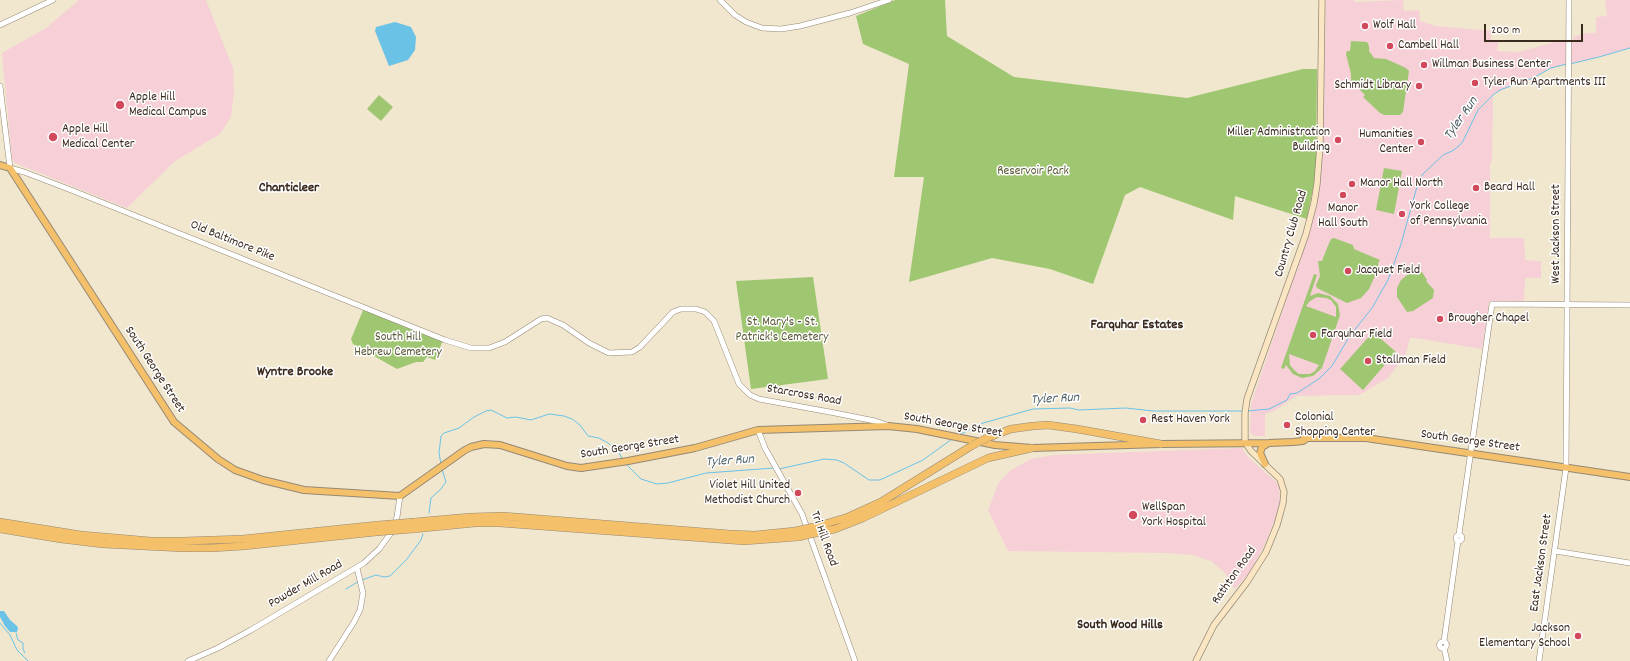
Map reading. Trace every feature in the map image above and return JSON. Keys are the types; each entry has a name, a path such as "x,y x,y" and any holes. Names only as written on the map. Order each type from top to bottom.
{"highway":[{"path":"0,529 103,544 190,548 257,545 413,525 476,523 500,523 744,541 779,540 796,534 819,529 881,502 973,445 987,438 1011,430 1048,425 1161,444"},
{"path":"819,529 835,529 880,510 980,462 1007,453 1032,448"},
{"path":"0,522 81,535 151,541 243,539 377,529"}],"main road":[{"name":"Country Club Road","path":"1244,442 1245,411 1299,257 1314,203 1319,165 1322,0"},
{"path":"0,165 10,168"},
{"name":"South George Street","path":"10,168 174,422 228,466 242,474 304,490 400,496 471,447 488,444 500,445 574,467 590,467 625,462 695,448 758,430 888,426 956,437 995,446 1032,448 1244,442 1268,443 1303,441 1306,439"},
{"name":"South George Street","path":"1244,442 1254,440 1366,438 1630,477"},
{"name":"Rathton Road","path":"1196,661 1214,625 1258,565 1277,525 1283,503 1283,485 1276,473 1251,451 1244,442"},
{"path":"1265,464 1260,456 1261,450 1268,443"}],"street":[{"path":"0,25 53,0"},
{"path":"720,0 734,15 746,22 762,28 781,29 800,26 850,13 889,0"},
{"name":"West Jackson Street","path":"1566,468 1569,0"},
{"path":"0,86 10,168"},
{"name":"Old Baltimore Pike","path":"10,168 71,190 445,340"},
{"path":"1447,661 1444,648 1447,644 1444,641 1458,541 1462,538 1459,534 1492,304 1630,305"},
{"name":"Starcross Road","path":"445,340 471,348 490,348 505,342 541,318 547,318 563,325 589,343 609,353 632,352 640,347 673,312 682,309 696,310 705,312 714,321 739,384 750,395 759,400 835,412 875,421 888,426"},
{"name":"Tri Hill Road","path":"758,430 765,448 802,514 855,661"},
{"name":"East Jackson Street","path":"1539,661 1566,468"},
{"name":"Powder Mill Road","path":"188,661 218,648 251,630 357,568 379,549 391,532 397,517 400,496"},
{"path":"1554,551 1630,563"},
{"path":"329,661 360,610 363,593 357,568"}],"shaded area":[{"name":"Apple Hill Medical Campus","path":"79,0 206,0 233,68 234,92 231,117 220,134 175,161 127,208 15,163 12,159 2,53 46,28"},
{"name":"York College of Pennsylvania","path":"1326,0 1354,0 1355,2 1403,0 1404,11 1419,10 1420,21 1435,26 1491,31 1491,42 1498,42 1497,51 1518,52 1559,41 1573,41 1573,37 1587,33 1594,33 1596,32 1596,17 1607,16 1605,0 1630,0 1630,48 1551,68 1533,78 1508,87 1493,95 1492,161 1490,163 1490,238 1524,238 1525,260 1541,261 1541,278 1525,278 1524,301 1489,301 1482,349 1410,338 1406,354 1388,378 1359,395 1296,396 1276,410 1265,414 1265,436 1255,436 1250,433 1251,404 1308,237 1319,192 1323,154"},
{"name":"WellSpan York Hospital","path":"1242,448 1247,456 1279,486 1280,502 1265,544 1250,572 1236,588 1234,588 1225,573 1211,561 1192,555 1169,553 1008,551 988,510 999,482 1011,470 1031,459 1054,455"}],"green space":[{"name":"Reservoir Park","path":"895,0 945,0 947,36 1014,77 1187,98 1303,69 1317,69 1316,173 1307,219 1235,196 1233,220 1140,187 1125,195 1093,284 1050,269 992,258 909,282 924,177 894,177 909,64 863,44 856,16"},
{"path":"1351,41 1367,42 1369,51 1374,58 1386,59 1406,68 1409,71 1403,112 1400,115 1384,115 1380,113 1363,97 1365,95 1351,81 1351,74 1346,54 1347,51 1350,51"},
{"path":"379,95 393,107 381,121 367,109"},
{"path":"1384,168 1402,171 1394,214 1376,210"},
{"name":"Jacquet Field","path":"1334,238 1353,245 1354,249 1380,260 1378,263 1379,267 1369,289 1361,298 1347,303 1317,288 1316,285 1320,276 1318,261 1322,261 1331,239"},
{"path":"1413,270 1422,272 1427,280 1426,281 1434,290 1433,298 1413,311 1407,312 1397,297 1397,288 1401,280"},
{"name":"Farquhar Field","path":"1314,274 1317,275 1310,296 1318,293 1330,296 1338,304 1340,315 1322,368 1313,376 1302,378 1293,374 1286,365 1284,369 1281,368","holes":["1317,297 1331,300 1336,307 1336,317 1306,306 1310,301","1289,354 1319,365 1315,371 1310,374 1299,374 1290,365"]},
{"name":"St. Mary's - St. Patrick's Cemetery","path":"813,277 828,379 751,389 736,281"},
{"name":"South Hill Hebrew Cemetery","path":"364,308 443,340 435,360 427,357 423,362 416,362 397,369 353,344 351,339"},
{"name":"Stallman Field","path":"1373,332 1396,352 1363,390 1340,369"}],"water":[{"path":"395,22 411,27 416,37 415,50 408,60 389,66 375,31 376,27"},
{"path":"0,611 4,611 10,620 17,626 17,632 10,632 5,626 0,617"}],"waterway":[{"name":"Tyler Run","path":"1570,64 1630,48"},
{"name":"Tyler Run","path":"1247,411 1269,409 1287,400 1290,394 1297,393 1311,384 1320,378 1332,366 1349,337 1372,308 1388,280 1401,244 1418,183 1423,174 1443,155 1459,146 1463,141 1478,110 1500,90 1533,78 1551,68 1567,64"},
{"name":"Tyler Run","path":"959,435 983,423 1033,409 1070,408 1079,410 1126,408 1153,411 1244,411"},
{"name":"Tyler Run","path":"441,464 439,453 441,436 444,433 459,428 474,417 491,410 507,418 516,417 531,420 549,414 564,416 572,419 580,425 588,436 599,438 618,451 623,460"},
{"name":"Tyler Run","path":"779,469 824,459 837,460 869,480 880,480 923,460 952,439"},
{"name":"Tyler Run","path":"626,464 641,479 657,484 668,483 706,473 774,468"},
{"name":"Tyler Run","path":"429,513 431,498 446,482 442,469"},
{"name":"Tyler Run","path":"362,580 376,575 384,577 390,576 407,559 421,540 423,534"},
{"name":"Tyler Run","path":"346,589 359,581"},
{"path":"0,623 10,635 17,650 28,661"},
{"path":"16,633 18,640 23,643 25,653"}],"place":[{"name":"Wolf Hall","path":"1365,26"},
{"name":"Cambell Hall","path":"1390,46"},
{"name":"Willman Business Center","path":"1424,65"},
{"name":"Tyler Run Apartments III","path":"1475,83"},
{"name":"Schmidt Library","path":"1419,86"},
{"name":"Apple Hill Medical Campus","path":"120,105"},
{"name":"Apple Hill Medical Center","path":"53,137"},
{"name":"Miller Administration Building","path":"1338,140"},
{"name":"Humanities Center","path":"1421,142"},
{"name":"Manor Hall North","path":"1352,184"},
{"name":"Beard Hall","path":"1476,188"},
{"name":"Manor Hall South","path":"1343,195"},
{"name":"York College of Pennsylvania","path":"1402,214"},
{"name":"Jacquet Field","path":"1348,271"},
{"name":"Brougher Chapel","path":"1440,319"},
{"name":"Farquhar Field","path":"1313,335"},
{"name":"Stallman Field","path":"1368,361"},
{"name":"Rest Haven York","path":"1143,420"},
{"name":"Colonial Shopping Center","path":"1287,425"},
{"name":"Violet Hill United Methodist Church","path":"798,493"},
{"name":"WellSpan York Hospital","path":"1133,515"},
{"name":"Jackson Elementary School","path":"1578,636"}],"district":[{"name":"Chanticleer","path":"289,189"},
{"name":"Farquhar Estates","path":"1137,326"},
{"name":"Wyntre Brooke","path":"295,373"},
{"name":"South Wood Hills","path":"1120,626"}]}
